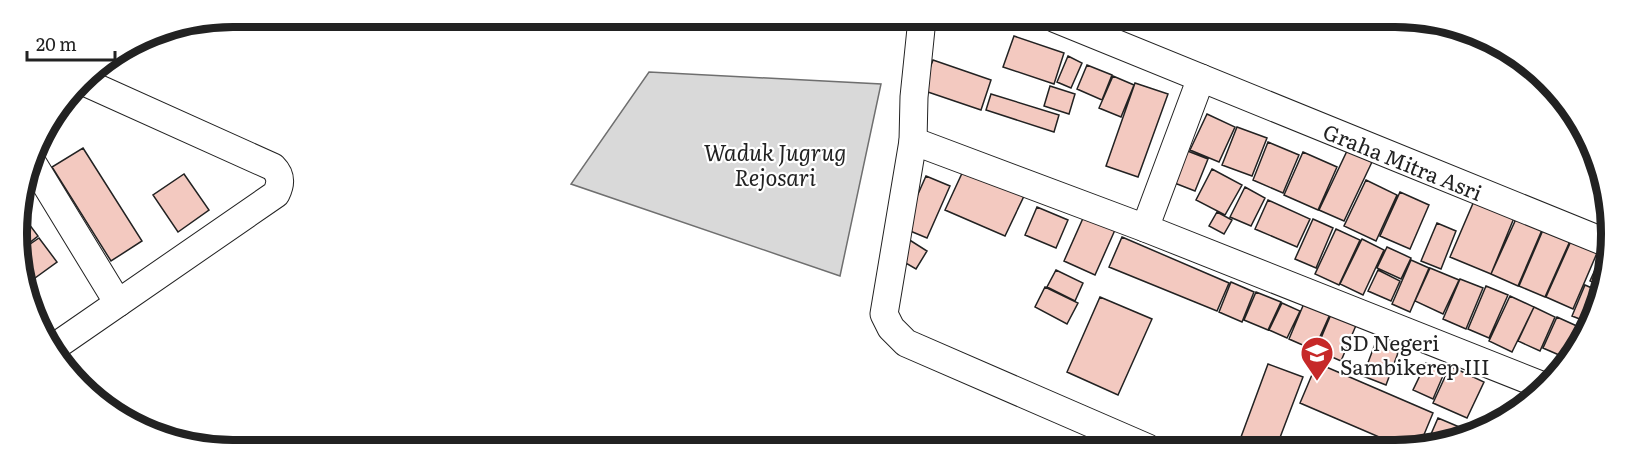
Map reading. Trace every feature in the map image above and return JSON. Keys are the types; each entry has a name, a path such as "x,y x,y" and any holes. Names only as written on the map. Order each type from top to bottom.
{"street":[{"path":"921,27 914,97 913,141 884,314 891,328 906,343 1130,440"},
{"name":"Graha Mitra Asri","path":"1074,27 1601,241"},
{"path":"1145,228 1201,78"},
{"path":"59,344 276,194 280,178 273,167 90,85"},
{"path":"913,141 1145,228 1537,383"},
{"path":"37,170 118,303"}],"water":[{"name":"Waduk Jugrug Rejosari","path":"649,72 881,84 840,276 571,184"}],"building":[{"path":"1014,36 1064,53 1054,84 1003,67"},
{"path":"1068,56 1082,63 1071,88 1057,82"},
{"path":"933,60 991,80 981,110 922,90"},
{"path":"1087,65 1112,75 1102,100 1077,89"},
{"path":"1113,76 1134,85 1121,117 1099,108"},
{"path":"1135,83 1168,94 1138,177 1106,166"},
{"path":"1050,86 1075,94 1069,114 1044,106"},
{"path":"991,94 1059,115 1054,132 986,110"},
{"path":"1207,114 1235,127 1219,162 1190,150"},
{"path":"1237,127 1267,138 1252,176 1222,165"},
{"path":"1268,142 1299,155 1283,193 1253,180"},
{"path":"83,148 142,241 111,261 52,167"},
{"path":"1185,150 1208,159 1195,191 1172,182"},
{"path":"1347,151 1372,162 1344,221 1319,210"},
{"path":"1303,152 1337,167 1318,210 1284,195"},
{"path":"964,169 1024,196 1005,236 945,210"},
{"path":"1212,169 1242,185 1225,215 1196,200"},
{"path":"184,174 209,210 178,232 153,195"},
{"path":"926,176 950,186 927,238 903,228"},
{"path":"1366,180 1397,195 1376,241 1344,226"},
{"path":"1245,187 1265,198 1251,226 1230,217"},
{"path":"1400,192 1429,205 1410,249 1380,236"},
{"path":"1268,200 1310,219 1297,247 1255,229"},
{"path":"1474,201 1514,218 1491,274 1450,257"},
{"path":"1037,207 1068,220 1056,248 1025,235"},
{"path":"1217,212 1232,220 1224,234 1209,226"},
{"path":"1084,216 1115,230 1095,275 1064,261"},
{"path":"1313,219 1333,228 1316,268 1295,259"},
{"path":"1516,219 1542,230 1518,286 1491,274"},
{"path":"28,222 38,236 27,245"},
{"path":"1437,223 1456,231 1441,269 1421,261"},
{"path":"1336,229 1360,240 1339,285 1315,274"},
{"path":"1543,230 1570,241 1545,297 1519,286"},
{"path":"1122,237 1229,283 1217,311 1109,267"},
{"path":"39,238 57,262 33,280 29,260 27,246"},
{"path":"908,239 927,251 916,269 897,258"},
{"path":"1362,239 1384,250 1363,295 1340,284"},
{"path":"1571,241 1597,253 1573,309 1546,297"},
{"path":"1387,247 1411,258 1401,279 1377,268"},
{"path":"1411,260 1429,268 1410,312 1392,304"},
{"path":"1599,261 1595,283 1590,281"},
{"path":"1430,268 1459,280 1443,314 1415,301"},
{"path":"1056,270 1083,283 1075,301 1047,287"},
{"path":"1378,270 1400,281 1391,301 1368,291"},
{"path":"1460,279 1483,288 1466,329 1443,319"},
{"path":"1231,282 1254,292 1242,322 1219,312"},
{"path":"1585,285 1593,289 1582,320 1572,316"},
{"path":"1486,286 1508,295 1489,338 1468,329"},
{"path":"1045,287 1078,303 1067,324 1035,307"},
{"path":"1256,292 1281,302 1268,330 1244,320"},
{"path":"1510,296 1534,307 1512,352 1489,341"},
{"path":"1100,297 1152,319 1118,395 1067,372"},
{"path":"1305,301 1331,312 1314,350 1289,339"},
{"path":"1282,303 1300,311 1287,338 1269,330"},
{"path":"1534,307 1555,317 1540,351 1518,341"},
{"path":"1332,312 1357,323 1341,361 1316,350"},
{"path":"1557,317 1578,327 1560,356 1543,348"},
{"path":"1375,344 1398,353 1386,385 1363,376"},
{"path":"1317,363 1433,413 1423,438 1386,440 1300,403"},
{"path":"1426,363 1445,371 1433,399 1413,390"},
{"path":"1268,364 1303,377 1279,440 1251,440 1241,437"},
{"path":"1450,366 1484,382 1467,418 1433,403"},
{"path":"1438,418 1462,428 1448,433 1430,436"}],"place":[{"name":"SD Negeri Sambikerep III","path":"1317,382"}]}
